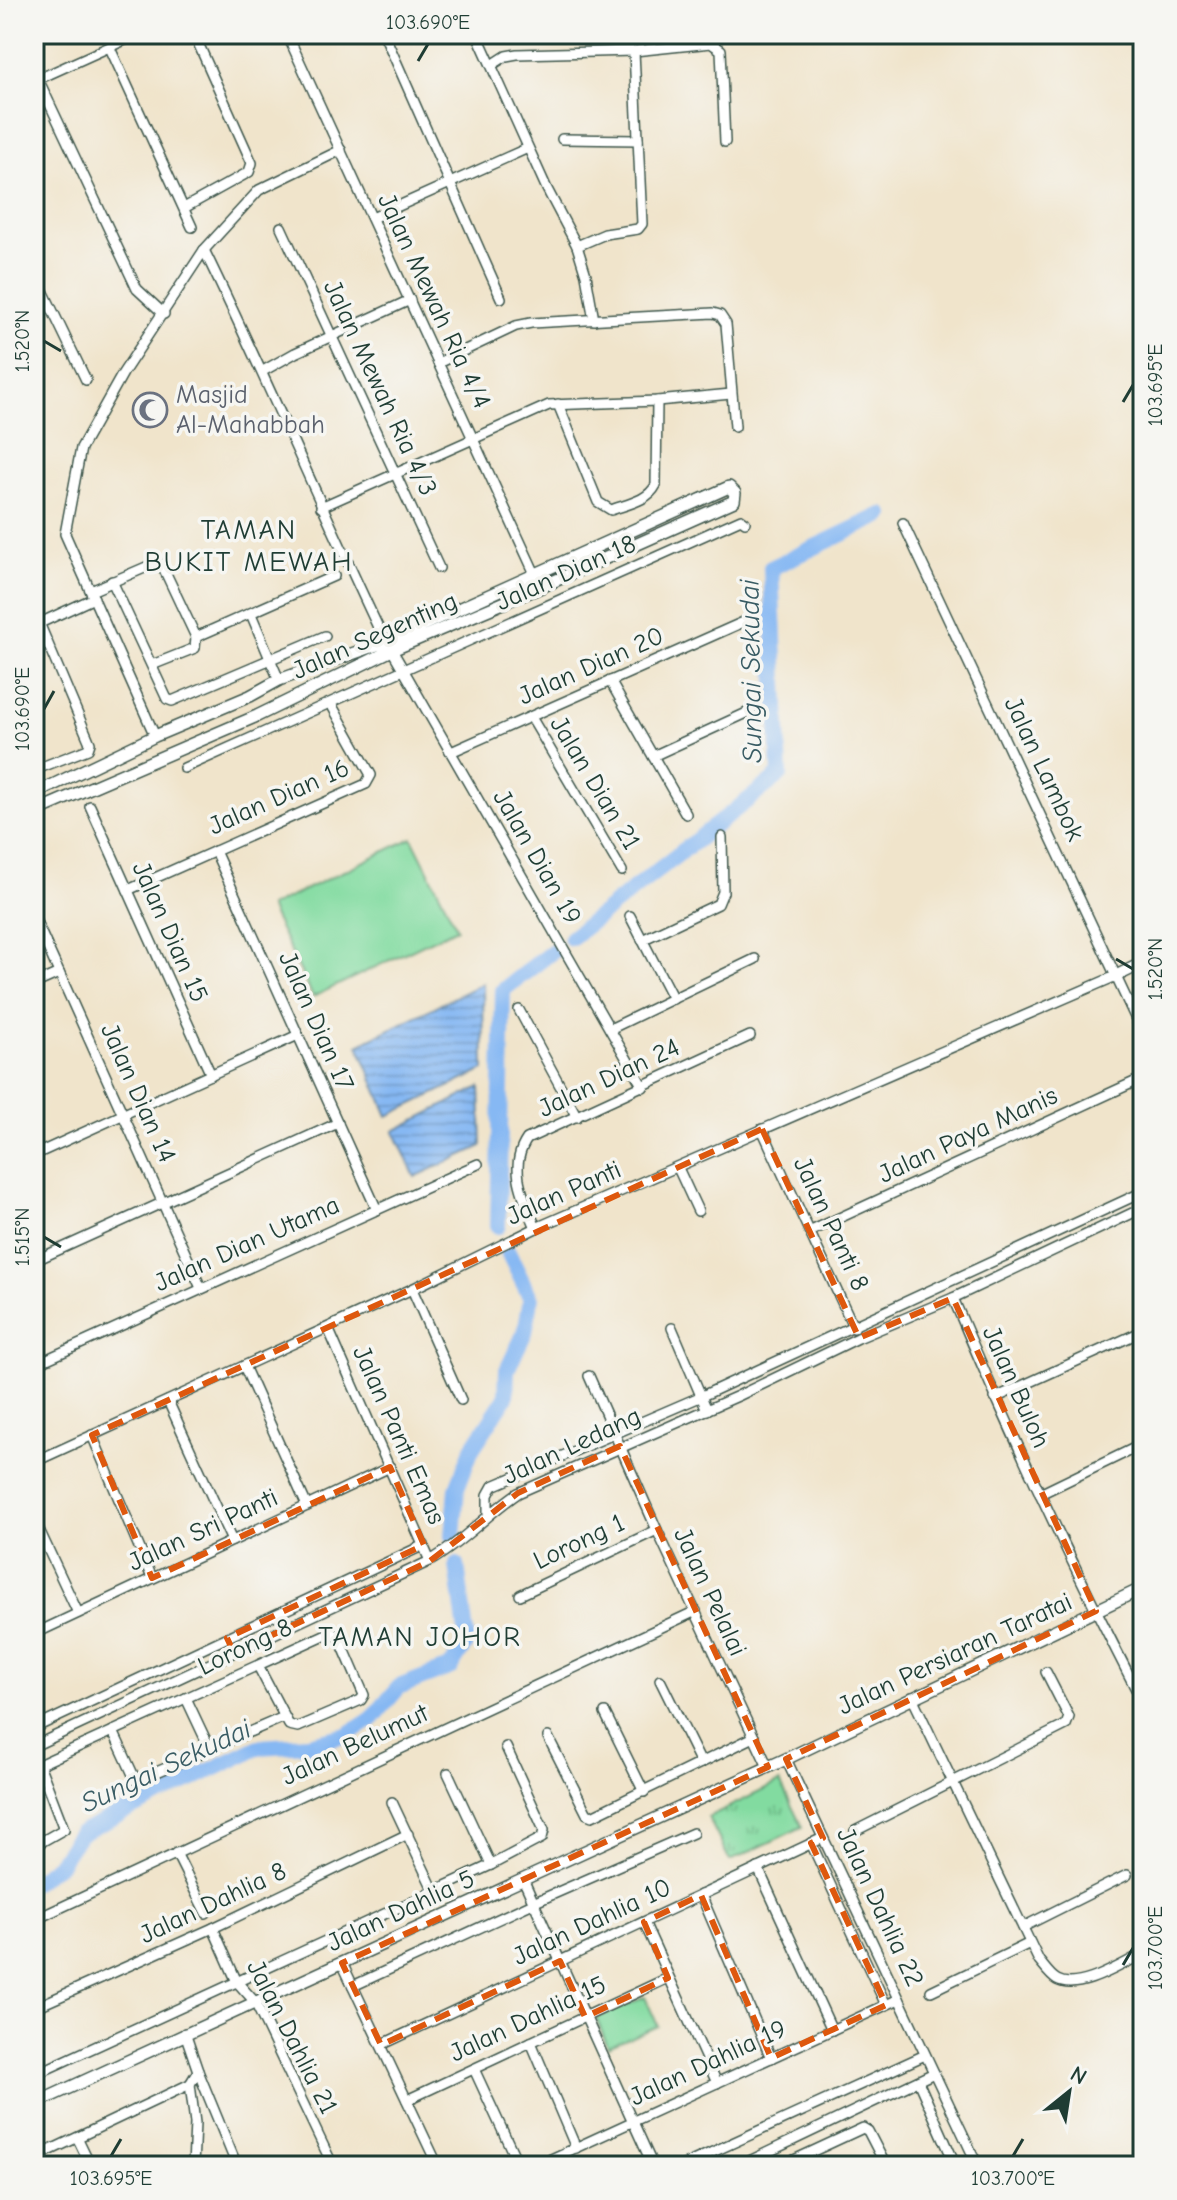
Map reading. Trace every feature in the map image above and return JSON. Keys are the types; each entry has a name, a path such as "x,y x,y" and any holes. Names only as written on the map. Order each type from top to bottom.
{"street":[{"path":"138,34 36,80 137,289 164,314"},
{"path":"184,208 224,188 252,168 194,34"},
{"name":"Jalan Mewah Ria 4/4","path":"287,34 541,587"},
{"path":"384,34 501,298"},
{"path":"477,34 528,148 577,246 594,320"},
{"path":"492,65 506,56 517,54 715,45 721,50 725,142"},
{"path":"110,48 192,227"},
{"path":"577,246 605,234 638,229 642,224 634,51"},
{"path":"562,139 638,140"},
{"path":"372,218 528,148"},
{"path":"155,736 65,534 81,448 123,373 204,250 259,190 341,150"},
{"name":"Jalan Mewah Ria 4/3","path":"281,227 439,568"},
{"name":"Jalan Dian 19","path":"204,250 263,371 321,507 388,646 643,1087"},
{"path":"34,272 38,292 86,380"},
{"path":"263,371 410,300"},
{"path":"438,363 516,326 713,313 720,315 726,324 735,427"},
{"path":"321,507 549,405 657,401 731,394"},
{"path":"558,404 598,502 611,510 648,497 656,485 657,401"},
{"name":"Jalan Segenting","path":"34,794 279,680 388,646 541,587 734,501 735,493 729,487 535,573 388,646 263,712 34,812"},
{"name":"Jalan Dian 18","path":"184,768 741,519 745,522"},
{"name":"Jalan Lambok","path":"903,523 1143,1034"},
{"path":"40,623 112,581 158,562 196,637 195,648 152,665"},
{"path":"196,637 334,576"},
{"path":"112,581 167,699 177,701 325,636"},
{"path":"34,611 90,743 88,749 34,770"},
{"path":"251,614 279,680"},
{"name":"Jalan Dian 20","path":"451,752 748,620"},
{"path":"610,681 686,814"},
{"path":"250,696 245,708 250,714 263,712"},
{"name":"Jalan Dian 16","path":"128,890 369,780 371,775 331,704"},
{"path":"653,756 751,711"},
{"path":"198,717 211,719 215,723 215,728 206,738"},
{"name":"Jalan Dian 21","path":"531,717 622,871"},
{"name":"Jalan Dian 15","path":"90,806 211,1075"},
{"path":"642,940 718,904 723,892 722,837"},
{"name":"Jalan Dian 17","path":"215,851 377,1210"},
{"path":"630,916 673,999"},
{"name":"Jalan Dian 14","path":"34,917 201,1288"},
{"path":"610,1029 755,959"},
{"path":"1116,976 1143,963"},
{"path":"34,984 59,973"},
{"name":"Jalan Panti","path":"34,1462 412,1289 536,1228 1116,976"},
{"path":"519,1010 577,1117"},
{"path":"34,1155 298,1035"},
{"name":"Jalan Dian 24","path":"536,1228 518,1183 521,1147 527,1139 750,1036"},
{"name":"Jalan Paya Manis","path":"811,1231 1143,1078"},
{"path":"34,1261 338,1123"},
{"name":"Jalan Panti 8","path":"762,1129 858,1338"},
{"name":"Jalan Dian Utama","path":"34,1365 478,1164"},
{"path":"678,1168 698,1211"},
{"path":"488,1513 487,1501 492,1487 702,1396 1143,1192"},
{"name":"Jalan Ledang","path":"35,1742 430,1561 464,1539 488,1513 518,1493 953,1298 1143,1208"},
{"path":"412,1289 461,1400"},
{"name":"Jalan Buloh","path":"953,1298 995,1398 1096,1611 1139,1695 1143,1693"},
{"name":"Jalan Panti Emas","path":"328,1328 430,1561"},
{"path":"672,1328 707,1410"},
{"path":"995,1398 1143,1331"},
{"path":"244,1366 307,1506"},
{"name":"Jalan Pelalai","path":"589,1376 768,1767"},
{"path":"168,1401 232,1541"},
{"path":"92,1435 152,1578"},
{"path":"1040,1494 1143,1444"},
{"name":"Jalan Sri Panti","path":"34,1634 390,1467"},
{"path":"34,1519 78,1613"},
{"name":"Lorong 1","path":"520,1595 657,1530"},
{"path":"34,1728 424,1545"},
{"name":"Jalan Persiaran Taratai","path":"786,1759 1143,1588"},
{"name":"Jalan Belumut","path":"34,1920 696,1611"},
{"name":"Lorong 8","path":"37,1766 331,1632 339,1637 363,1691 363,1698 298,1727 286,1721"},
{"path":"227,1638 234,1653"},
{"path":"113,1731 136,1781 286,1721 258,1666"},
{"path":"855,1831 1066,1725 1069,1717 1046,1672"},
{"path":"660,1680 701,1763"},
{"path":"912,1697 1030,1943 1050,1975 1072,1984 1080,1983 1143,1954"},
{"path":"186,1698 210,1749"},
{"path":"605,1713 644,1792"},
{"path":"548,1737 587,1814 597,1816 754,1737"},
{"name":"Jalan Dahlia 5","path":"34,2075 491,1865 542,1838 544,1830 506,1747"},
{"name":"Jalan Dahlia 5","path":"34,2104 786,1759"},
{"name":"Jalan Dahlia 22","path":"786,1759 978,2166"},
{"path":"34,1846 64,1829 37,1766"},
{"path":"448,1773 491,1865"},
{"path":"392,1802 434,1891"},
{"path":"353,1986 693,1833"},
{"name":"Jalan Dahlia 8","path":"34,2008 213,1928 408,1834"},
{"name":"Jalan Dahlia 10","path":"381,2045 823,1838"},
{"path":"811,1843 886,2005"},
{"path":"176,1853 206,1913"},
{"path":"758,1868 832,2030"},
{"path":"1023,1927 1127,1875"},
{"path":"523,1879 653,2166"},
{"path":"701,1895 771,2058"},
{"path":"644,1922 717,2083"},
{"name":"Jalan Dahlia 21","path":"213,1928 237,1982 255,2002 333,2166"},
{"path":"931,1991 1030,1943"},
{"path":"342,1963 438,2166"},
{"name":"Jalan Dahlia 15","path":"407,2100 668,1978"},
{"name":"Jalan Dahlia 19","path":"536,2166 899,1999"},
{"path":"185,2033 237,2166"},
{"path":"531,2042 576,2148"},
{"path":"682,2166 925,2055"},
{"path":"474,2069 519,2166"},
{"path":"34,2158 190,2084 198,2071"},
{"path":"739,2166 934,2073"},
{"path":"918,2081 956,2166"},
{"path":"190,2084 195,2123 193,2166"},
{"path":"781,2166 866,2128 886,2166"},
{"path":"78,2139 91,2166"}],"highlighted area":[{"path":"762,1129 859,1338 953,1298 1096,1611 786,1759 823,1838 811,1843 886,2005 771,2058 701,1895 644,1922 668,1978 585,2017 560,1961 381,2045 342,1963 768,1767 620,1446 518,1493 430,1561 234,1653 227,1638 424,1545 390,1467 152,1578 92,1435"}],"green space":[{"path":"412,838 457,928 313,997 269,907"},
{"path":"780,1782 802,1827 730,1861 708,1817"},
{"path":"645,1997 658,2026 608,2047 596,2018"}],"water":[{"path":"483,983 484,1070 388,1116 358,1045"},
{"path":"480,1087 482,1146 415,1177 394,1131"}],"waterway":[{"name":"Sungai Sekudai","path":"571,938 780,775 771,568 882,515"},
{"name":"Sungai Sekudai","path":"498,1226 503,990 553,951"},
{"name":"Sungai Sekudai","path":"453,1536 457,1488 472,1449 506,1397 507,1370 525,1332 531,1299 507,1250"},
{"name":"Sungai Sekudai","path":"34,1882 59,1864 79,1834 259,1747 308,1744 347,1735 372,1719 399,1687 451,1667 467,1641 457,1565"}],"place":[{"name":"Masjid Al-Mahabbah","path":"150,410"}],"district":[{"name":"TAMAN BUKIT MEWAH","path":"249,546"},
{"name":"TAMAN JOHOR","path":"420,1637"}]}
